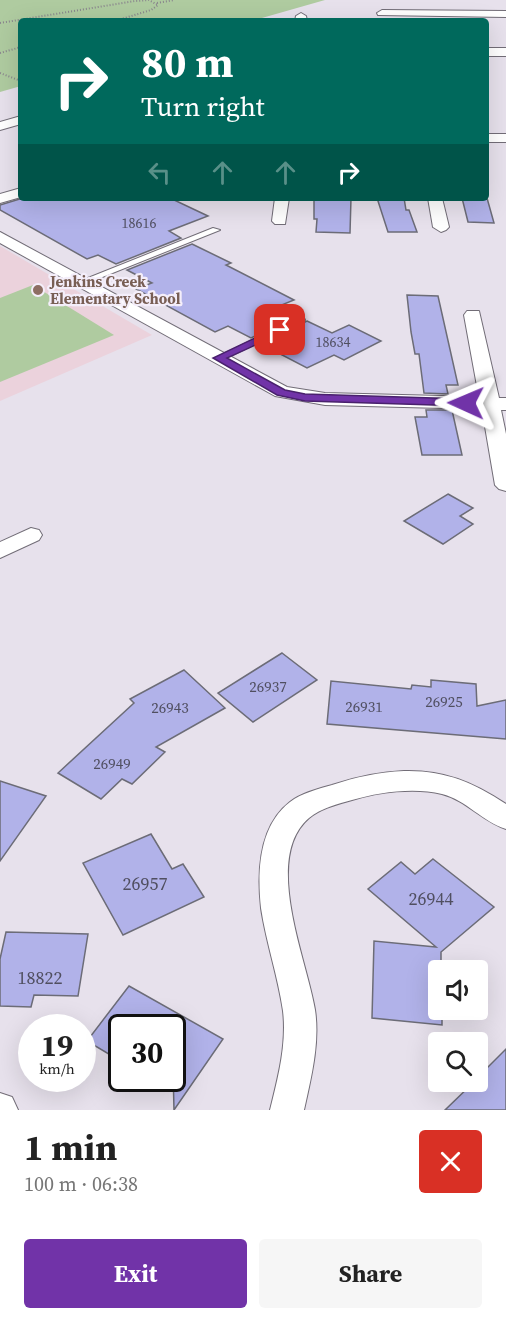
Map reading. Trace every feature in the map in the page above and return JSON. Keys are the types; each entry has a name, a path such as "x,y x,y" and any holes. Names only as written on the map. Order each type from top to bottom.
{"street":[{"path":"445,0 449,17"},
{"path":"382,13 449,17 506,14"},
{"path":"489,52 506,52"},
{"path":"0,126 18,121"},
{"path":"489,138 506,138"},
{"path":"0,199 18,193"},
{"path":"280,221 282,201"},
{"path":"436,201 441,227"},
{"path":"0,237 282,392 305,398 498,404"},
{"path":"473,315 498,404 506,485"},
{"path":"0,551 31,535"},
{"path":"286,1110 296,1076 299,1013 276,911 274,858 282,832 298,811 333,795 402,780 450,786 506,818"}],"lane":[{"path":"82,282 216,230"},
{"path":"219,358 301,320"}],"path":[{"path":"31,18 135,1 149,0 157,3 174,0"},
{"path":"126,18 158,7 157,3"},
{"path":"0,23 18,20"},
{"path":"0,53 18,48"},
{"path":"0,73 18,80"}],"shaded area":[{"name":"Jenkins Creek Elementary School","path":"0,246 152,335 0,401"}],"green space":[{"path":"0,0 325,0 262,18 18,18 18,87 0,92"},
{"path":"33,285 114,335 0,382 0,298"}],"building":[{"path":"18,200 176,201 208,216 169,231 181,238 116,264 98,255 87,259 0,210 0,205"},
{"path":"314,201 351,201 350,233 316,232 317,219 314,219"},
{"path":"378,201 404,201 406,210 409,210 417,232 388,232"},
{"path":"463,201 488,201 494,223 468,222"},
{"path":"192,244 231,263 226,265 294,300 279,306 298,316 251,338 228,326 215,332 136,289 152,283 127,270"},
{"path":"407,295 438,296 458,385 446,385 448,394 424,393 419,354 415,354 411,332"},
{"path":"307,321 332,333 349,325 381,341 344,360 334,355 307,368 261,344"},
{"path":"426,410 452,410 462,455 422,455 415,417 427,417"},
{"path":"448,494 473,508 460,516 473,524 443,544 404,521"},
{"path":"282,653 317,680 253,722 218,693"},
{"path":"184,670 225,708 156,747 165,752 132,784 122,779 101,799 58,773 134,703 130,699"},
{"path":"431,680 476,684 477,706 506,700 506,739 327,724 331,681 411,689 412,685 431,687"},
{"path":"0,781 46,796 0,861"},
{"path":"151,834 172,869 183,864 204,897 123,935 83,863"},
{"path":"433,859 494,907 441,952 441,960 428,960 428,1020 442,1020 442,1025 372,1018 374,941 436,947 368,889 401,862 415,874"},
{"path":"6,932 88,934 78,996 34,995 31,1007 0,1006 0,959"},
{"path":"129,986 179,1014 108,1014 108,1054 96,1046 96,1029"},
{"path":"186,1018 223,1039 174,1110 174,1092 186,1092"},
{"path":"506,1049 506,1110 445,1110 464,1092 488,1092 488,1067"}],"place":[{"name":"Jenkins Creek Elementary School","path":"38,290"}],"route":[{"path":"280,330 219,358 282,392 305,398 466,403"}]}
